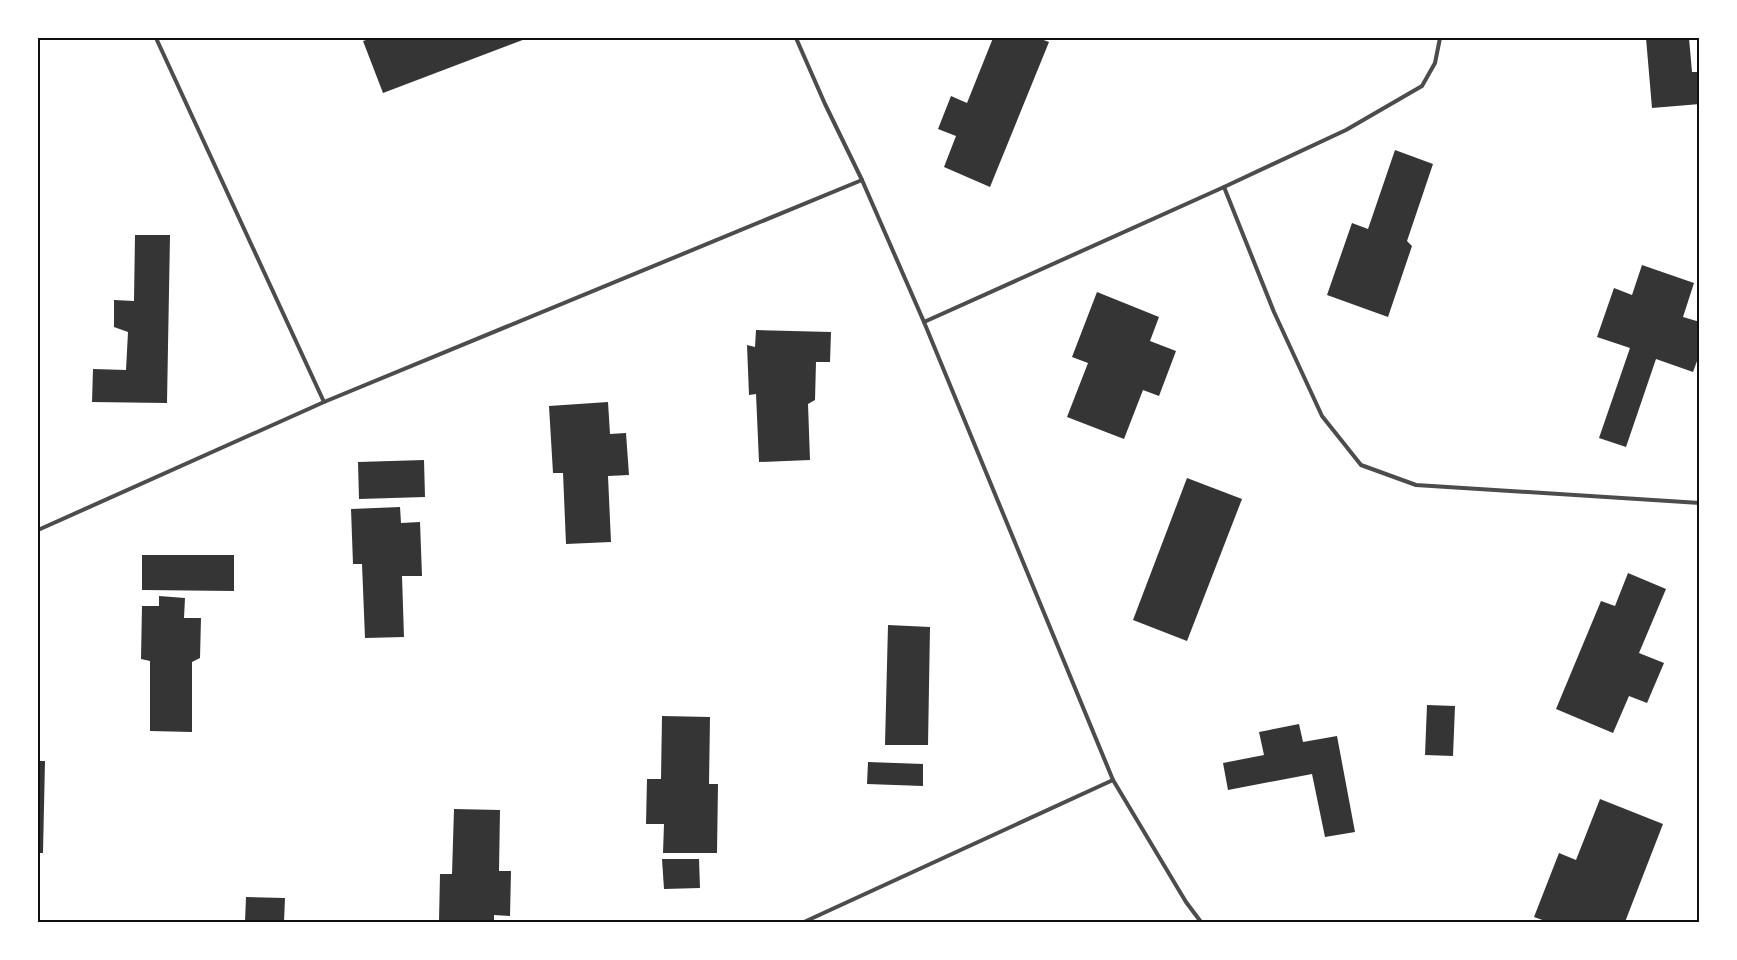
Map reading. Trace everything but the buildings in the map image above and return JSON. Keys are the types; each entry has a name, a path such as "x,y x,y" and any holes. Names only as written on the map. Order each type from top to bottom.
{"lane":[{"path":"156,38 324,402"},
{"path":"796,38 825,104 862,180 924,322 1113,780 1186,902 1201,922"},
{"path":"924,322 1224,188 1346,130 1422,86 1435,63 1440,38"},
{"path":"38,530 324,402 862,180"},
{"path":"1224,188 1274,312 1322,416 1361,465 1416,485 1700,503"},
{"path":"804,922 1113,780"}]}
